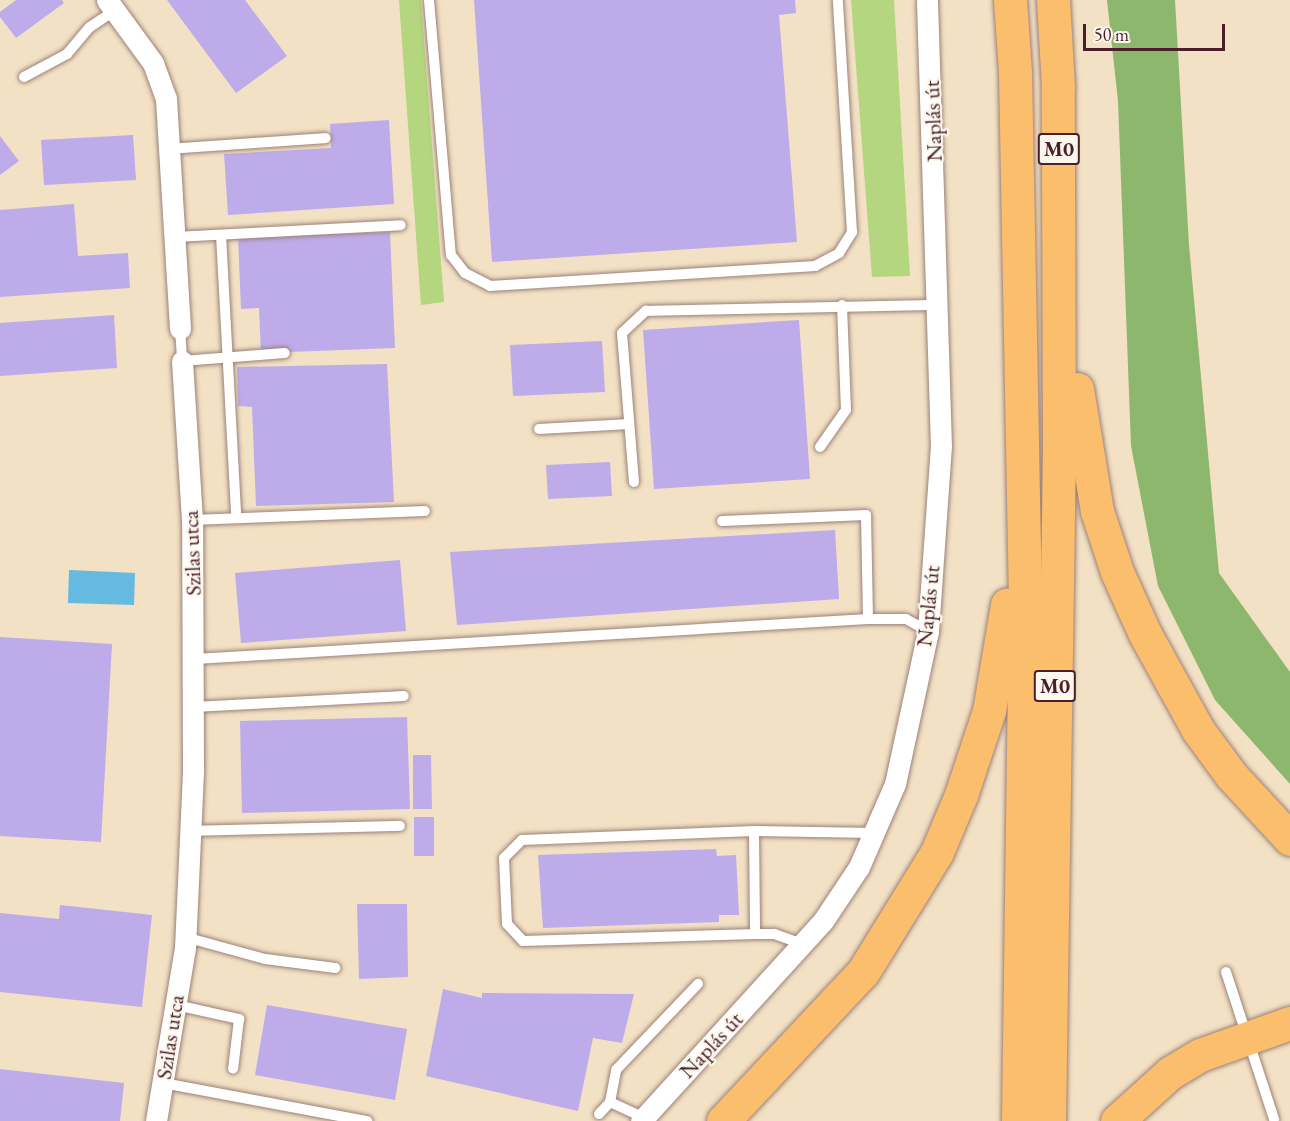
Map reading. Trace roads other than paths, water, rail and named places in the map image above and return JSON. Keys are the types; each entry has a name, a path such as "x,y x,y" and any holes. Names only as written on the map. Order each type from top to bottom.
{"highway":[{"name":"M0","path":"1010,0 1015,84 1025,604 1018,1121"},
{"name":"M0","path":"1049,1121 1059,297 1058,87 1053,0"},
{"path":"1059,297 1073,349 1082,432 1097,510 1117,572 1174,691 1198,730 1231,775 1290,839"},
{"path":"723,1121 863,972 937,852 961,795 989,711 1003,643 1023,502"},
{"path":"1117,1121 1170,1073 1245,1036 1290,1023"}],"street":[{"name":"Naplás út","path":"642,1119 802,944 845,892 895,784 928,631 941,447 927,0"},
{"name":"Szilas utca","path":"111,5 153,63 166,99 180,329"},
{"name":"Szilas utca","path":"156,1121 185,937 190,831 195,659 192,520 182,361"}],"lane":[{"path":"429,0 451,255 465,273 490,286 815,266 839,253 852,232 838,0"},
{"path":"24,77 67,54 111,5"},
{"path":"170,149 326,138"},
{"path":"175,237 401,225"},
{"path":"221,235 236,516"},
{"path":"634,482 622,333 646,311 842,305 938,305"},
{"path":"820,447 846,410 842,305"},
{"name":"Szilas utca","path":"180,329 182,361"},
{"path":"182,361 285,353"},
{"path":"539,429 629,424"},
{"path":"192,520 236,516 425,510"},
{"path":"722,521 866,514 868,620"},
{"path":"195,659 868,620 906,620 928,631"},
{"path":"194,707 404,696"},
{"path":"190,831 400,826"},
{"path":"802,944 774,934 523,941 507,924 504,858 522,840 754,831 874,833"},
{"path":"754,831 755,934"},
{"path":"185,937 265,959 335,968"},
{"path":"1226,972 1245,1036 1274,1119"},
{"path":"599,1114 610,1102 616,1070 698,984"},
{"path":"176,1005 239,1019 233,1069"},
{"path":"163,1083 313,1116 367,1121"},
{"path":"610,1102 642,1119"}],"water":[{"path":"69,570 135,573 134,605 68,603"}]}
